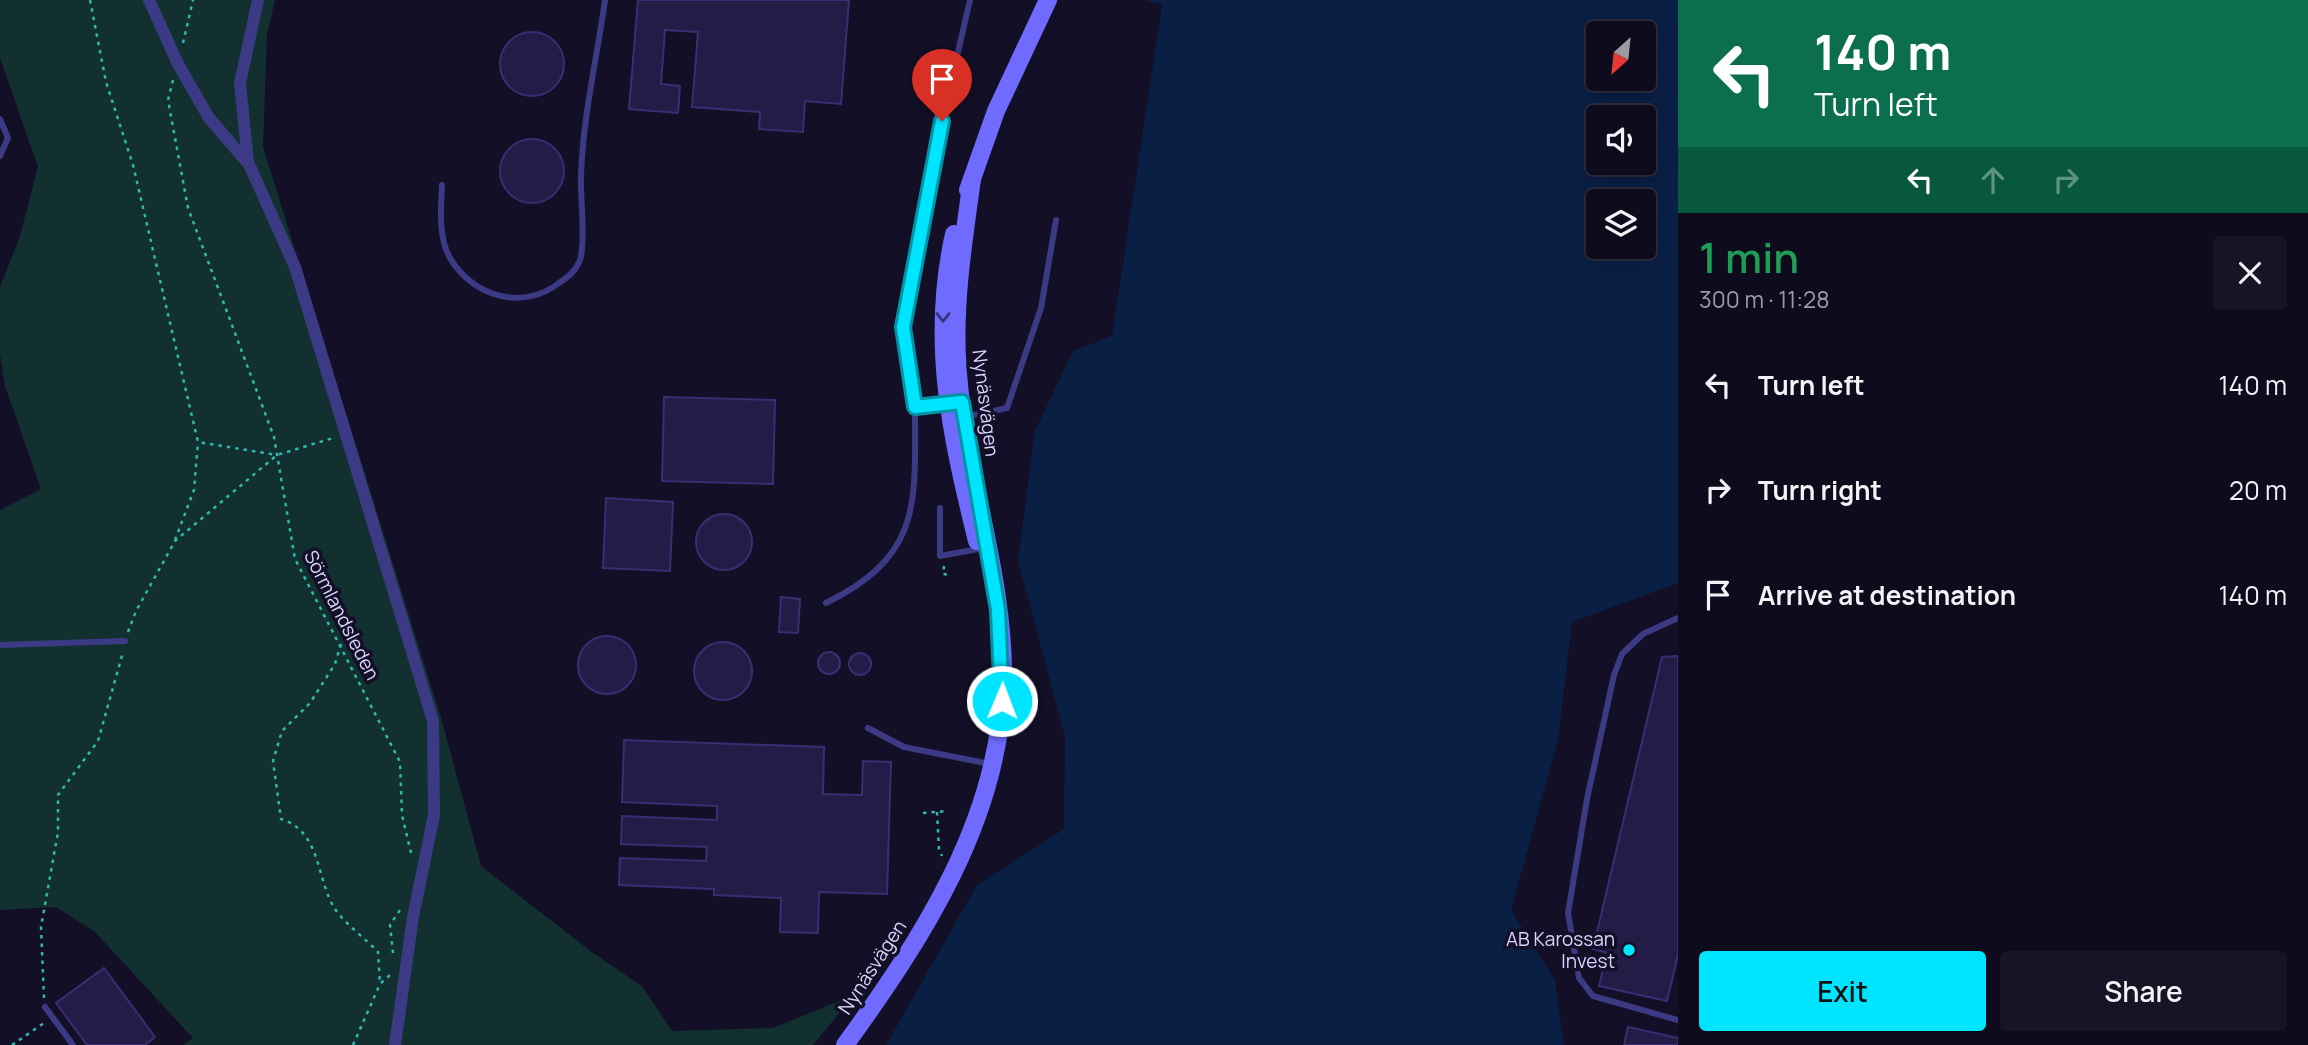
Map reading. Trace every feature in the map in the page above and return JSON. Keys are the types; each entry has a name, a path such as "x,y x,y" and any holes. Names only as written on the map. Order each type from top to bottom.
{"street":[{"path":"149,0 178,64 209,118 248,162 295,267 433,721 434,815 413,917 396,1045"},
{"path":"248,162 240,83 258,0"},
{"name":"Nynäsvägen","path":"845,1045 908,953 957,864 973,828 992,764 1003,683 1001,631 956,410 942,358 943,300 953,236 972,179 996,111 1048,0"}],"lane":[{"path":"442,185 440,218 449,257 467,278 495,296 525,300 547,293 573,272 580,258 581,173 589,94 605,0"},
{"path":"826,603 849,592 883,567 905,534 915,481 915,407 903,327 942,121 970,0"},
{"path":"0,119 8,138 0,156"},
{"path":"915,407 956,410 1007,408 1041,308 1056,220"},
{"path":"940,508 940,556 984,548"},
{"path":"1678,618 1643,634 1622,654 1614,675 1587,799 1568,913 1579,978 1593,996 1678,1020"},
{"path":"0,645 125,641"},
{"path":"868,728 904,747 992,764"},
{"path":"45,1007 73,1045"}],"path":[{"path":"45,1007 41,927 58,832 58,795 98,741 125,641 136,611 175,541 194,490 198,442 133,165 106,82 90,0"},
{"name":"Sörmlandsleden","path":"194,0 168,100 188,208 274,437 295,559 400,762 402,815 412,858"},
{"path":"175,541 278,455 346,434"},
{"path":"198,442 278,455"},
{"path":"943,572 950,575"},
{"path":"341,645 335,664 310,703 282,731 273,761 281,819 293,823 316,852 335,909 378,952 380,984"},
{"path":"923,813 948,811"},
{"path":"937,812 941,855 957,864"},
{"path":"394,959 390,925 403,905"},
{"path":"353,1045 380,984 395,971"},
{"path":"12,1045 52,1017"}],"green space":[{"path":"0,0 275,0 267,34 263,147 442,721 481,866 593,953 642,986 672,1031 773,1028 854,995 813,1045 183,1045 193,1038 94,931 56,907 0,910 0,510 41,489 5,386 0,355 0,287 19,239 38,167 0,58"}],"water":[{"path":"1144,0 1678,0 1678,583 1572,622 1558,740 1511,910 1555,980 1564,1045 886,1045 977,885 1064,829 1065,737 1018,560 1035,431 1073,351 1112,336 1162,5"}],"building":[{"path":"638,0 849,0 841,104 805,101 803,132 759,129 760,112 692,107 698,32 665,30 661,84 680,86 678,113 629,109"},
{"path":"526,32 538,32 555,41 562,52 562,76 555,87 538,96 526,96 514,91 505,82 500,70 500,58 505,46 514,37"},
{"path":"532,139 550,145 558,153 564,171 558,189 550,197 532,203 514,197 506,189 500,171 506,153 514,145"},
{"path":"664,397 775,400 773,484 662,481"},
{"path":"606,498 673,502 670,571 603,568"},
{"path":"718,514 730,514 740,518 748,526 752,542 748,558 740,566 730,570 718,570 708,566 700,558 696,548 696,536 700,526 708,518"},
{"path":"781,597 800,599 798,633 779,632"},
{"path":"601,636 613,636 623,640 632,649 636,671 628,686 613,694 601,694 591,690 582,681 578,671 578,659 582,649 591,640"},
{"path":"723,642 734,644 747,655 752,671 750,682 739,695 723,700 712,698 699,687 694,671 696,660 707,647"},
{"path":"825,652 833,652 840,659 840,667 833,674 825,674 818,667 818,659"},
{"path":"860,653 868,656 871,664 868,672 860,675 852,672 849,664 852,656"},
{"path":"1678,656 1678,955 1667,1001 1599,986 1607,953 1593,949 1662,657"},
{"path":"624,740 824,747 823,794 862,795 863,761 891,762 887,894 819,892 818,933 780,932 781,898 714,895 714,889 619,885 620,858 706,861 707,847 621,844 622,816 717,820 717,806 622,802"},
{"path":"104,968 155,1037 145,1045 87,1045 56,1003"},
{"path":"1628,1027 1678,1038 1678,1045 1624,1045"}],"place":[{"name":"AB Karossan Invest","path":"1629,950"}],"route":[{"path":"942,121 903,327 915,407 962,402 989,546 1001,631 1002,701"}]}
